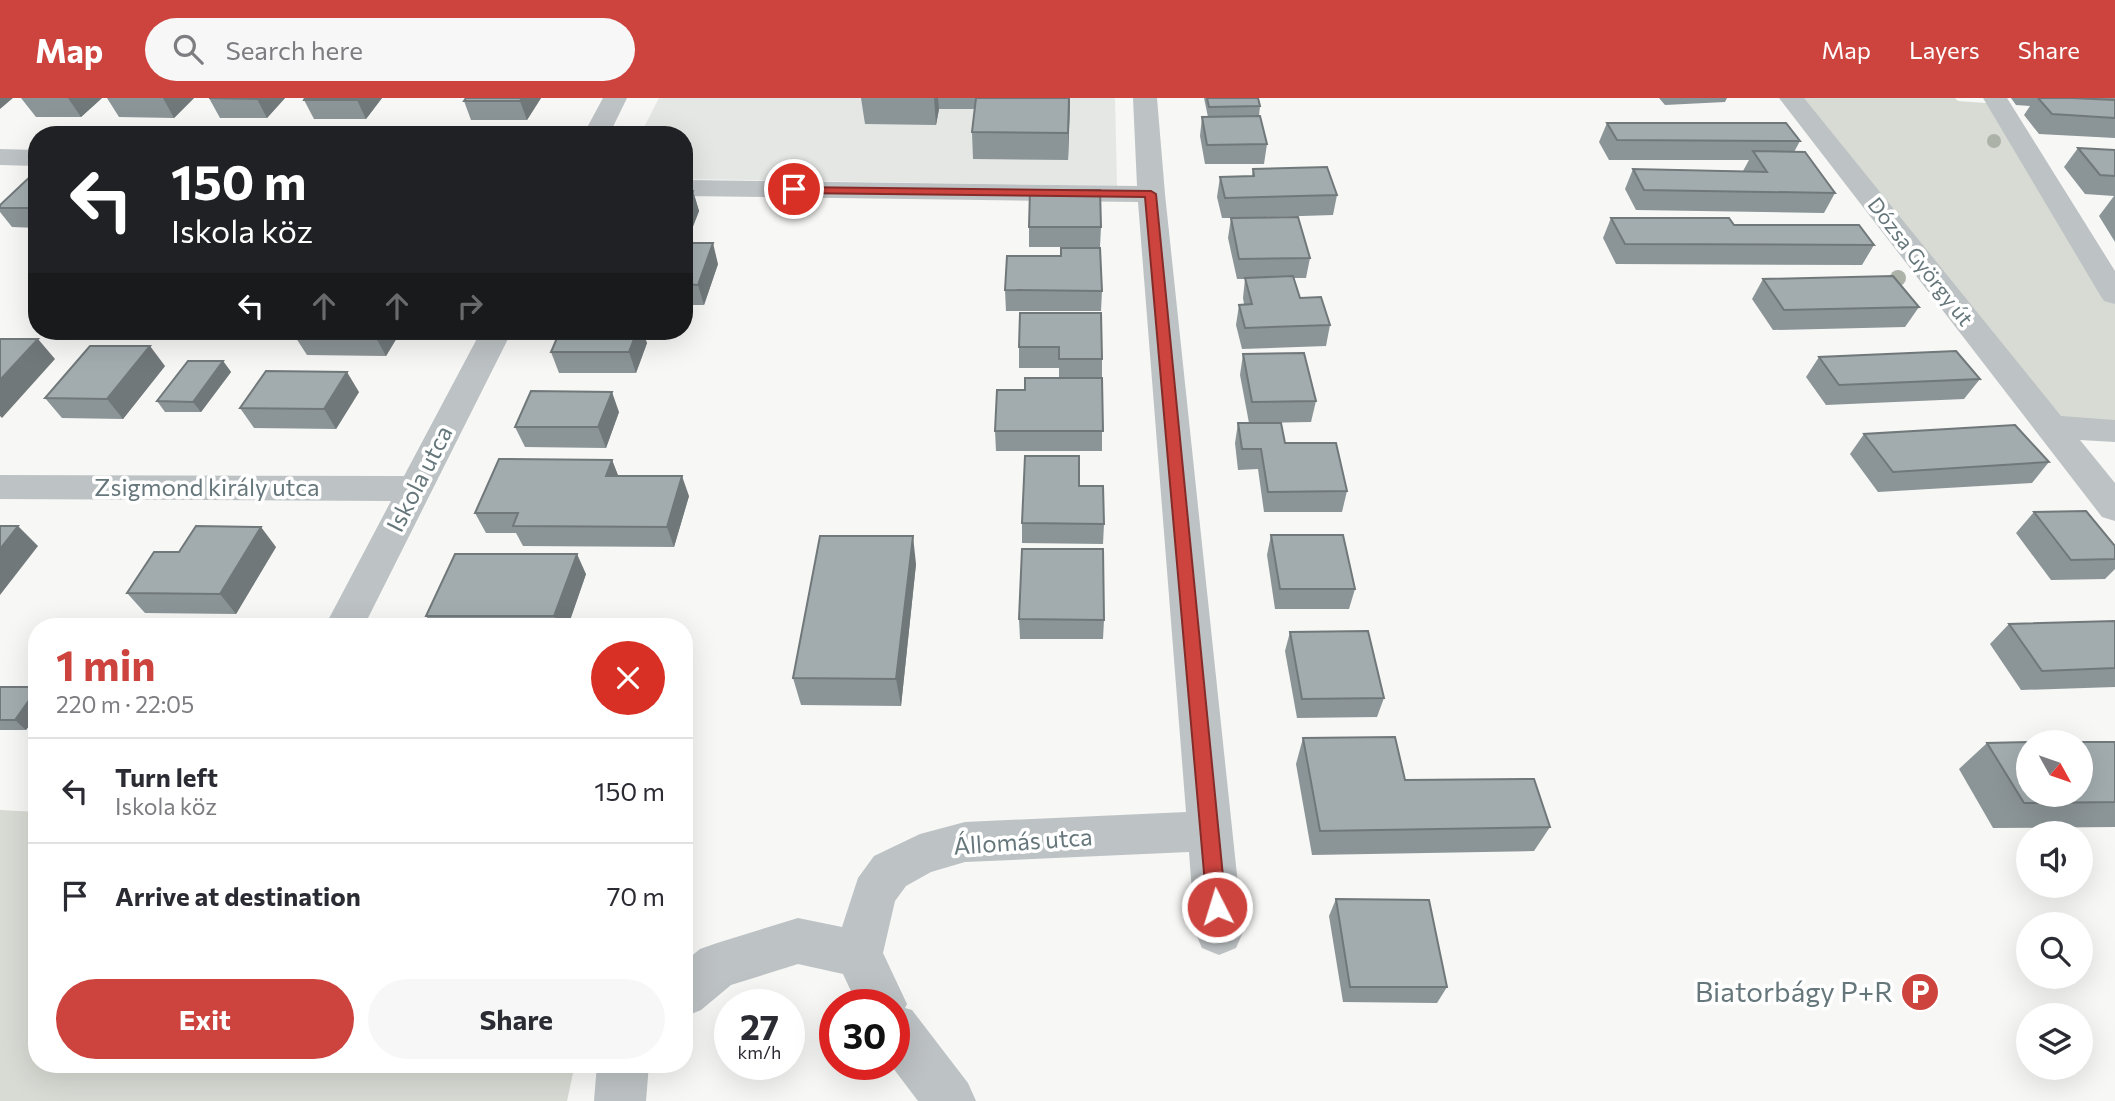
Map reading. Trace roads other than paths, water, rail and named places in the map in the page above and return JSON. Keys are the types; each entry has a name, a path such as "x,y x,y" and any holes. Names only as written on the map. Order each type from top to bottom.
{"street":[{"path":"600,126 614,98"},
{"path":"1145,98 1151,194 1219,932"},
{"name":"Dózsa György út","path":"1791,98 2115,509"},
{"path":"1995,98 2115,295"},
{"path":"0,158 28,158"},
{"path":"693,188 1151,194"},
{"name":"Iskola utca","path":"349,618 491,340"},
{"path":"2049,427 2115,431"},
{"name":"Zsigmond király utca","path":"0,486 415,489"},
{"name":"Állomás utca","path":"859,954 874,893 890,871 920,855 965,842 1210,831"},
{"path":"693,985 717,965 798,941 859,954 875,989"},
{"path":"910,1049 950,1101"},
{"path":"620,1101 622,1073"}],"place":[{"name":"Biatorbágy P+R","path":"1920,992"}]}
